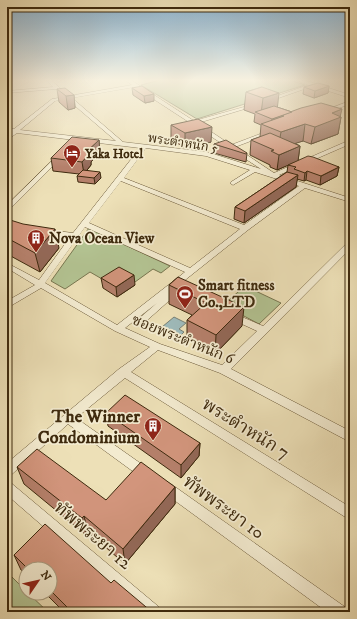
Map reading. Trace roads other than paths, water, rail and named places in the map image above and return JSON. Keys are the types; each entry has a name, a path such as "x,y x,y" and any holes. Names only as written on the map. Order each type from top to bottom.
{"street":[{"path":"7,138 43,109"},
{"path":"81,109 122,144"},
{"path":"172,109 274,175 350,142"},
{"path":"194,123 238,109"},
{"path":"320,113 331,109"},
{"name":"พระตำหนัก 5","path":"7,130 201,154 255,169 350,200"},
{"path":"220,146 228,145 275,130"},
{"path":"72,144 78,139"},
{"path":"7,305 40,285 84,224 144,147"},
{"path":"7,208 67,149"},
{"path":"201,154 213,149"},
{"path":"232,183 255,169"},
{"path":"119,178 245,228"},
{"path":"118,329 245,228 304,185"},
{"path":"84,224 190,271"},
{"path":"39,230 75,236"},
{"path":"224,370 350,245"},
{"name":"ซอยพระตำหนัก 6","path":"7,265 118,329 157,346 224,370 349,435"},
{"path":"140,322 177,290 184,294"},
{"path":"220,310 263,330"},
{"path":"7,471 123,372 157,346"},
{"name":"พระตำหนัก 7","path":"123,372 350,514"},
{"name":"ทัพพระยา 10","path":"68,418 340,612"},
{"name":"ทัพพระยา 12","path":"7,487 154,612"}],"water":[{"path":"174,317 186,323 179,329 184,332 180,336 162,327"}],"place":[{"name":"Yaka Hotel","path":"72,168"},
{"name":"Nova Ocean View","path":"36,253"},
{"name":"Smart fitness Co.,LTD","path":"185,309"},
{"name":"The Winner Condominium","path":"153,441"}]}
